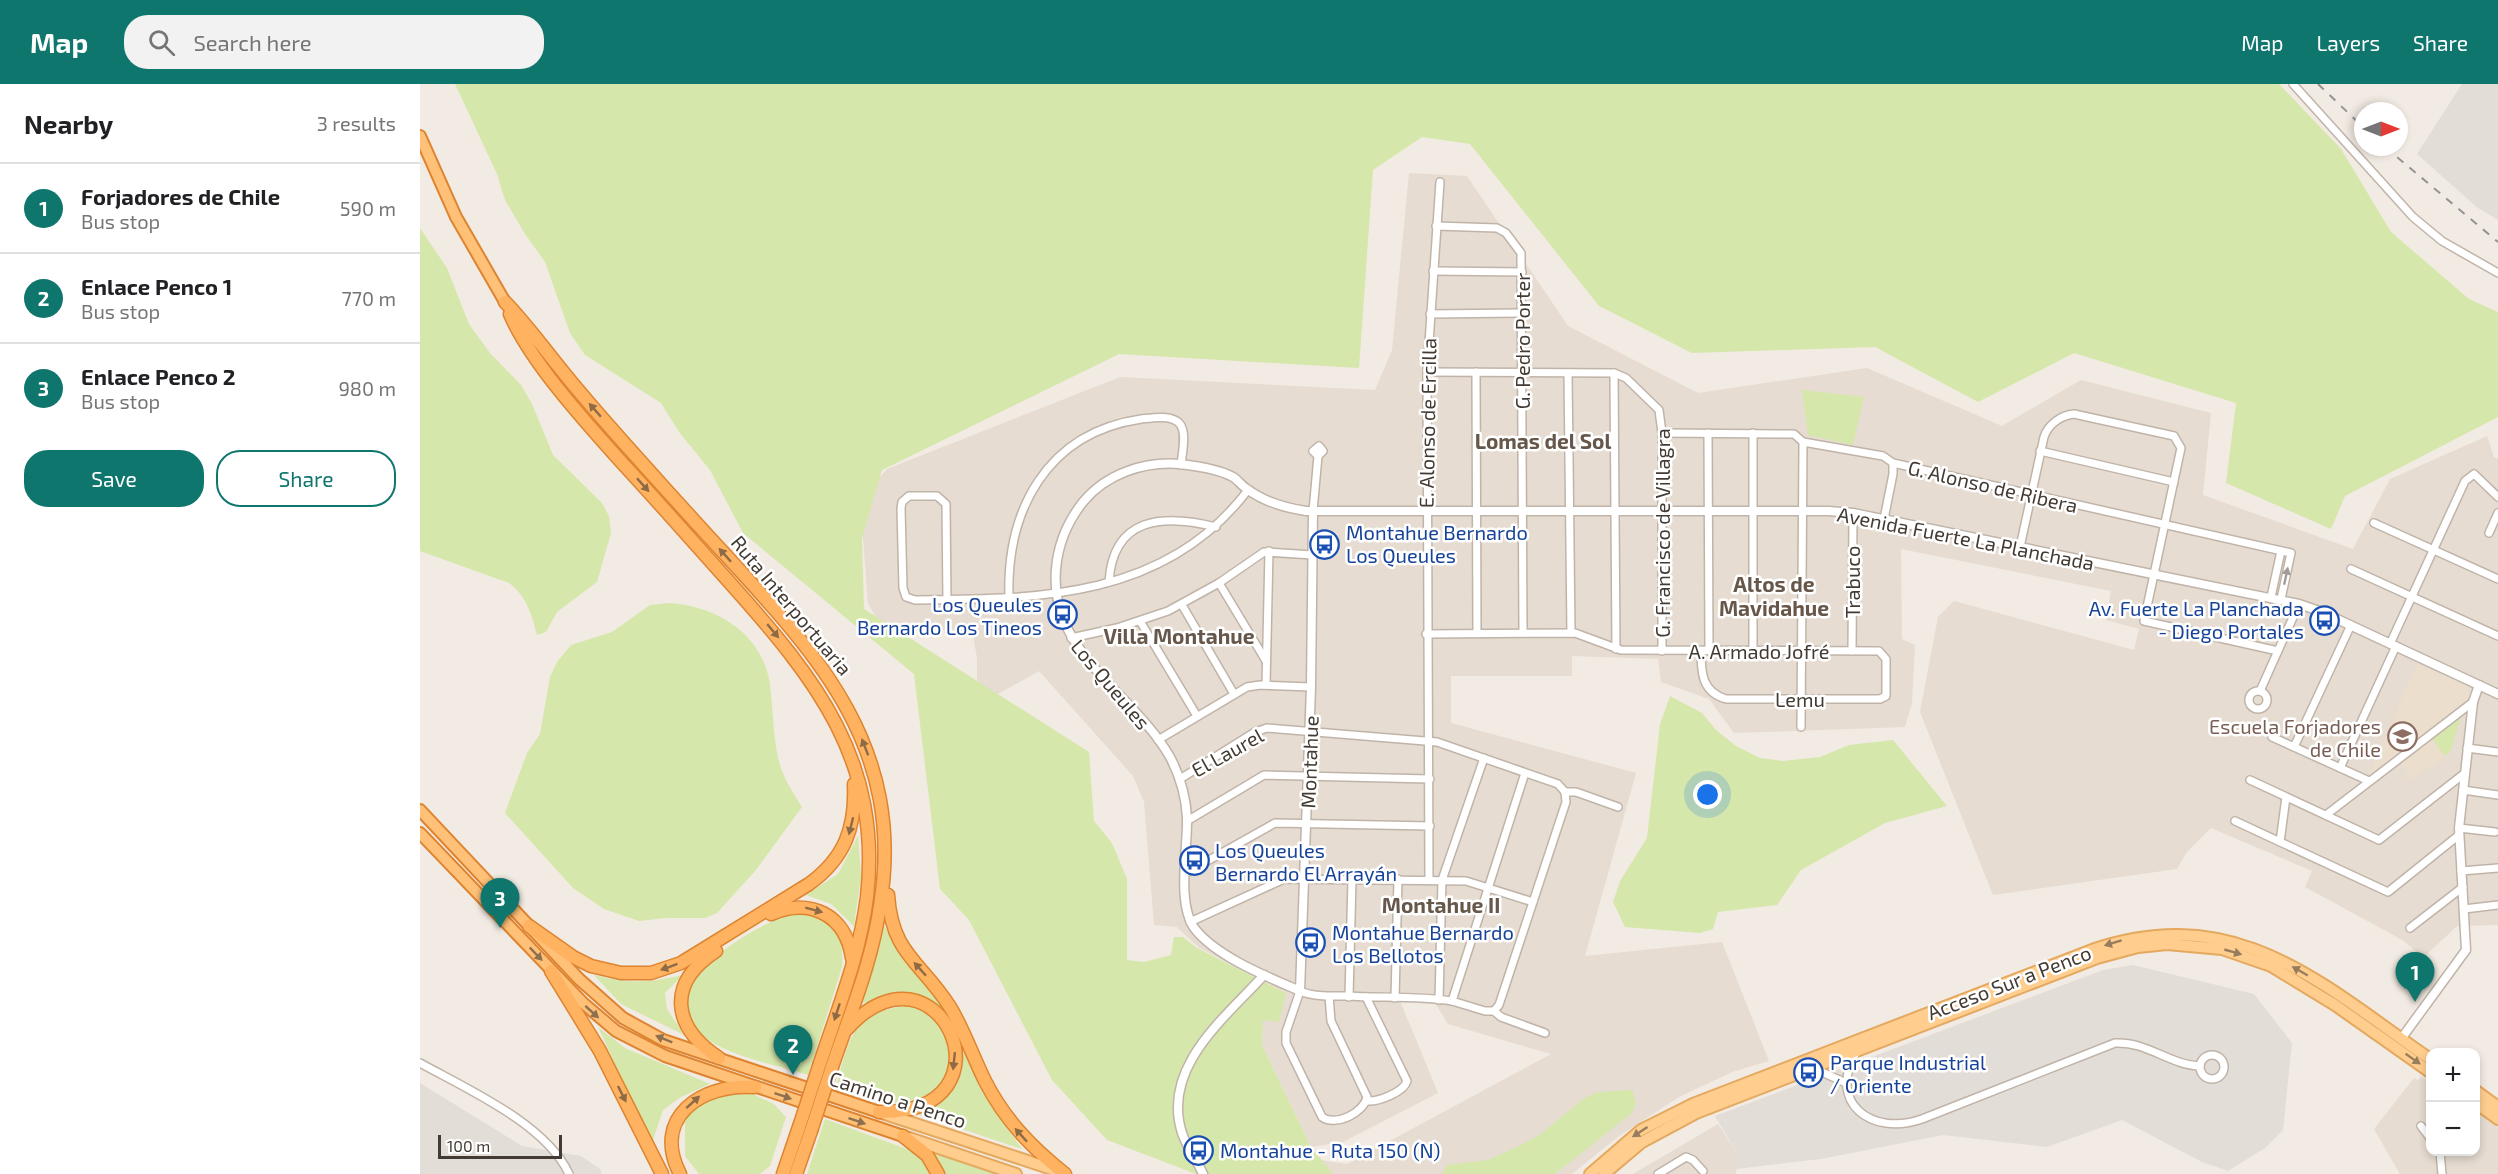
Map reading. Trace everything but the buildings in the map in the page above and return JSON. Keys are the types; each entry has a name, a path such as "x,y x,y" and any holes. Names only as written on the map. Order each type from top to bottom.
{"highway":[{"name":"Ruta Interportuaria","path":"420,136 456,217 505,302 520,333 579,412 792,654 822,697 848,748 861,790 869,846 866,899 853,962 826,1065"},
{"name":"Ruta Interportuaria","path":"505,302 586,400 799,638 833,682 854,719 873,767 883,821 885,866 871,951 843,1035 826,1065"},
{"path":"530,926 573,957 611,972 651,973 681,963 809,884 839,855 851,829 854,811 854,785 848,748"},
{"name":"Camino a Penco","path":"420,810 590,989 623,1018 663,1040 879,1112"},
{"name":"Camino a Penco","path":"420,833 593,1013 630,1040 665,1056 903,1136"},
{"path":"885,866 890,918 898,941 951,1008 987,1085 1005,1115 1033,1148 1065,1174"},
{"path":"719,1058 703,1046 690,1031 681,1007 685,981 702,960 771,914 800,907 820,910 837,921 847,938 853,962"},
{"path":"551,970 600,1051 662,1174"},
{"path":"843,1035 869,1010 887,1002 903,1000 922,1004 934,1010 951,1032 956,1052 955,1066 950,1080 941,1093 915,1109 879,1112"},
{"path":"786,1172 805,1129 826,1065"},
{"path":"680,1174 674,1157 673,1141 677,1124 688,1106 700,1096 714,1090 734,1086 755,1087"},
{"path":"903,1136 927,1155 938,1174"}],"main road":[{"name":"Acceso Sur a Penco","path":"1590,1174 1641,1130 1693,1104 2091,950 2139,936 2175,933 2209,936 2258,950 2310,976 2426,1056"},
{"name":"Acceso Sur a Penco","path":"1604,1174 1642,1142 1682,1118 2097,958 2138,947 2182,943 2223,949 2271,966 2335,1005 2426,1069"},
{"path":"2480,1094 2498,1107"},
{"path":"2480,1106 2498,1119"},
{"name":"Camino a Penco","path":"879,1112 1065,1174"},
{"name":"Camino a Penco","path":"903,1136 1016,1174"}],"street":[{"path":"2293,84 2413,218 2442,241 2498,273"},
{"name":"E. Alonso de Ercilla","path":"1429,880 1430,779 1426,634 1427,372 1440,182"},
{"name":"G. Pedro Porter","path":"1436,226 1494,228 1503,231 1520,250 1522,272 1523,633"},
{"path":"1433,271 1522,272"},
{"path":"1430,314 1522,313"},
{"path":"1427,372 1614,374 1616,649"},
{"path":"1476,372 1477,633"},
{"path":"1568,373 1571,633"},
{"name":"G. Francisco de Villagra","path":"1614,374 1626,378 1659,410 1662,433 1662,651"},
{"path":"2020,547 2040,451 2048,428 2072,414 2170,435 2181,448 2145,621 2278,651"},
{"path":"1009,599 1010,552 1018,518 1040,479 1070,449 1098,432 1120,424 1150,418 1169,419 1179,423 1183,429 1182,465"},
{"name":"G. Alonso de Ribera","path":"1662,433 1794,434 1803,442 1883,456 1893,464 2291,553 2281,599"},
{"name":"Lemu","path":"1708,433 1705,651 1702,679 1713,693 1722,698 1884,699 1886,659 1879,651"},
{"path":"1753,433 1753,652"},
{"path":"1801,727 1803,442"},
{"path":"2040,451 2174,482"},
{"path":"1313,511 1318,456"},
{"path":"1884,519 1893,464"},
{"name":"Los Queules","path":"1191,922 1185,904 1187,820 1180,779 1158,740 1071,638 1061,617 1056,594 1056,566 1061,543 1073,516 1090,494 1104,482 1126,471 1154,465 1182,465 1233,477 1248,490 1287,508 1313,511 1426,513"},
{"path":"2340,768 2412,596 2465,481 2474,474 2498,497"},
{"path":"947,600 946,507 943,499 934,496 909,496 901,505 903,588 906,597 915,600 947,600 1009,599 1056,594 1109,582 1169,557 1216,527 1248,490"},
{"name":"Montahue","path":"1300,991 1310,733 1313,511"},
{"name":"Avenida Fuerte La Planchada","path":"1426,513 1615,511 1853,513 2299,604 2351,625 2498,694"},
{"name":"Trabuco","path":"1851,651 1853,513"},
{"path":"2489,533 2498,513"},
{"path":"1109,582 1111,565 1117,549 1139,526 1151,521 1170,519 1216,527"},
{"path":"2374,523 2498,579"},
{"path":"1071,638 1140,621 1182,605 1262,553 1269,551 1313,555"},
{"path":"1266,685 1269,551"},
{"path":"2271,597 2281,551"},
{"path":"2351,569 2498,636"},
{"path":"1219,583 1266,661"},
{"path":"2260,691 2299,604"},
{"path":"1182,605 1234,694"},
{"path":"1140,621 1197,716"},
{"path":"2294,747 2351,625"},
{"name":"A. Armado Jofré","path":"1426,634 1571,633 1583,634 1616,649 1662,651 1879,651"},
{"path":"1158,740 1247,687 1266,685 1311,687"},
{"path":"2401,1039 2464,955 2467,946 2459,831 2473,702 2479,685"},
{"path":"2326,815 2473,702"},
{"name":"El Laurel","path":"1180,779 1261,729 1444,744 1558,784 1565,792 1576,792 1618,807"},
{"path":"2272,737 2369,781"},
{"path":"2468,748 2498,752"},
{"path":"1439,1000 1442,880 1484,758"},
{"path":"1452,1001 1525,773"},
{"path":"2250,780 2379,840 2465,773"},
{"path":"1187,820 1260,776 1430,779"},
{"path":"2463,790 2498,795"},
{"path":"1494,1011 1500,1005 1566,802 1565,792"},
{"path":"2280,842 2286,797"},
{"path":"2235,820 2388,892 2459,831 2494,832"},
{"path":"1186,873 1271,824 1430,826"},
{"path":"2461,871 2498,868"},
{"path":"1533,902 1466,881 1305,878 1274,882 1191,922 1214,946 1264,975 1300,991 1329,996 1452,1001 1485,1011 1494,1011 1501,1017 1545,1033"},
{"path":"1349,997 1352,879"},
{"path":"1395,998 1398,879"},
{"path":"2410,928 2463,887"},
{"path":"2464,909 2498,905"},
{"path":"1203,1174 1185,1142 1179,1122 1178,1103 1182,1079 1189,1063 1205,1040 1264,975"},
{"path":"1300,991 1286,1039 1322,1117 1329,1122 1337,1121 1361,1108 1366,1101 1366,1094 1331,1021 1329,996"},
{"path":"1366,997 1407,1081 1402,1088 1374,1101 1366,1101"},
{"path":"1858,1050 1850,1065 1846,1083 1855,1107 1864,1117 1877,1121 1906,1123 1922,1119 2115,1043 2133,1044 2181,1063 2200,1066"},
{"path":"420,1063 483,1098 531,1130 550,1145 569,1174"},
{"path":"1812,1068 1835,1076 1846,1083"},
{"path":"2421,1126 2426,1133"},
{"path":"2440,1156 2442,1174"},
{"path":"1658,1174 1686,1157 1693,1160 1703,1171"}],"shaded area":[{"path":"2462,84 2498,84 2498,220 2478,208 2417,154"},
{"path":"1409,173 1467,176 1568,326 1698,393 1867,368 2002,426 2081,380 2211,413 2203,495 2353,549 2390,479 2487,436 2494,457 2498,459 2498,925 2457,926 2423,958 2404,941 2305,887 2312,871 2211,828 2186,853 2177,869 1993,895 1920,712 1938,617 1954,601 2134,650 2139,629 2106,620 2111,591 1901,549 1902,639 1915,645 1912,703 1905,727 1734,733 1709,699 1661,682 1658,659 1572,656 1572,676 1451,676 1451,723 1636,773 1585,956 1722,942 1769,1061 1732,1072 1679,1097 1619,1136 1572,1174 1258,1174 1264,1152 1347,1164 1551,1054 1448,1024 1435,1003 1400,1001 1438,1093 1343,1142 1311,1147 1262,1045 1263,1020 1286,993 1199,948 1177,927 1154,925 1144,802 1133,776 1039,671 989,699 977,696 977,658 972,630 883,630 868,603 860,499 887,469 1120,377 1375,390 1392,350"},
{"name":"Escuela Forjadores de Chile","path":"2417,664 2468,686 2469,698 2368,777"},
{"path":"2432,738 2445,756 2412,780 2399,762"},
{"path":"2133,965 2254,994 2292,1043 2283,1130 2265,1148 2228,1171 2202,1162 2122,1120 2047,1147 1943,1135 1821,1159 1736,1169 1738,1155 1715,1116 2103,970"},
{"path":"2421,1077 2426,1079 2426,1156 2480,1156 2480,1103 2498,1111 2498,1174 2400,1174 2374,1129 2414,1078 2418,1080"},
{"path":"420,1083 522,1146 581,1156 600,1169 602,1174 420,1174"},
{"path":"1718,1124 1738,1155 1736,1174 1633,1174"}],"green space":[{"path":"455,84 2279,84 2341,149 2391,232 2469,299 2498,312 2498,417 2345,496 2331,529 2226,483 2236,403 2074,353 1978,402 1875,347 1692,353 1599,306 1470,144 1422,137 1373,170 1359,368 1119,354 882,470 862,538 864,609 1089,752 1094,821 1112,843 1127,879 1127,960 1144,962 1171,955 1174,937 1183,937 1197,948 1286,993 1279,1022 1263,1020 1262,1045 1311,1147 1333,1174 1196,1174 1107,1140 1052,1080 969,920 940,889 914,674 743,533 710,470 679,432 661,403 585,355 570,333 545,262 505,200 497,174"},
{"path":"420,228 447,268 469,324 490,353 521,385 532,404 553,455 602,503 609,516 611,533 597,582 557,612 546,632 537,635 524,599 509,583 420,551"},
{"path":"1802,390 1864,397 1853,445 1808,435"},
{"path":"669,603 687,605 720,617 748,637 758,651 766,667 770,685 778,758 788,783 802,807 756,870 717,913 705,918 639,921 604,909 573,888 505,813 527,753 540,734 550,677 557,662 571,645 612,632 650,605"},
{"path":"1670,696 1702,713 1716,730 1736,746 1760,758 1783,761 1820,757 1849,745 1893,740 1947,806 1885,823 1801,870 1777,905 1718,912 1713,929 1700,933 1625,927 1613,902 1620,881 1647,838 1660,724"},
{"path":"2458,716 2460,720 2451,750 2445,756 2432,738"},
{"path":"858,836 861,876 854,926 831,904 806,895 838,874"},
{"path":"793,913 806,914 825,921 832,926 841,943 842,967 808,1075 724,1049 702,1035 688,1016 687,997 696,978 712,960 755,930"},
{"path":"883,924 948,1015 927,1000 903,992 885,994 863,1003"},
{"path":"594,975 638,981 683,975 665,993 667,1009 684,1035 621,1004"},
{"path":"907,1006 926,1013 940,1025 947,1041 949,1058 945,1075 935,1089 920,1099 899,1103 876,1099 837,1084 850,1040 864,1021 889,1009"},
{"path":"598,1027 625,1048 710,1084 681,1097 663,1110 652,1143"},
{"path":"962,1042 1000,1119 1022,1149 917,1114 938,1102 952,1086 959,1066"},
{"path":"1632,1090 1636,1103 1632,1113 1555,1174 1442,1174 1447,1165 1488,1160 1517,1147 1541,1134 1583,1099 1598,1092"},
{"path":"750,1093 774,1104 786,1117 770,1166 760,1174 699,1174 685,1156 685,1118 708,1097"},
{"path":"825,1119 912,1151 923,1158 934,1174 807,1174"},
{"path":"931,1152 996,1174 944,1174"}],"railway":[{"path":"2318,84 2354,118"},
{"path":"2396,156 2498,242"}],"place":[{"name":"Montahue Bernardo Los Queules","path":"1325,544"},
{"name":"Los Queules Bernardo Los Tineos","path":"1063,615"},
{"name":"Av. Fuerte La Planchada - Diego Portales","path":"2325,620"},
{"name":"Escuela Forjadores de Chile","path":"2402,737"},
{"name":"Los Queules Bernardo El Arrayán","path":"1194,861"},
{"name":"Enlace Penco 2","path":"500,928"},
{"name":"Montahue Bernardo Los Bellotos","path":"1311,943"},
{"name":"Forjadores de Chile","path":"2415,1002"},
{"name":"Parque Industrial / Oriente","path":"1809,1073"},
{"name":"Enlace Penco 1","path":"793,1075"},
{"name":"Montahue - Ruta 150 (N)","path":"1199,1150"}],"district":[{"name":"Lomas del Sol","path":"1543,440"},
{"name":"Altos de Mavidahue","path":"1774,595"},
{"name":"Villa Montahue","path":"1179,635"},
{"name":"Montahue II","path":"1441,904"}]}
